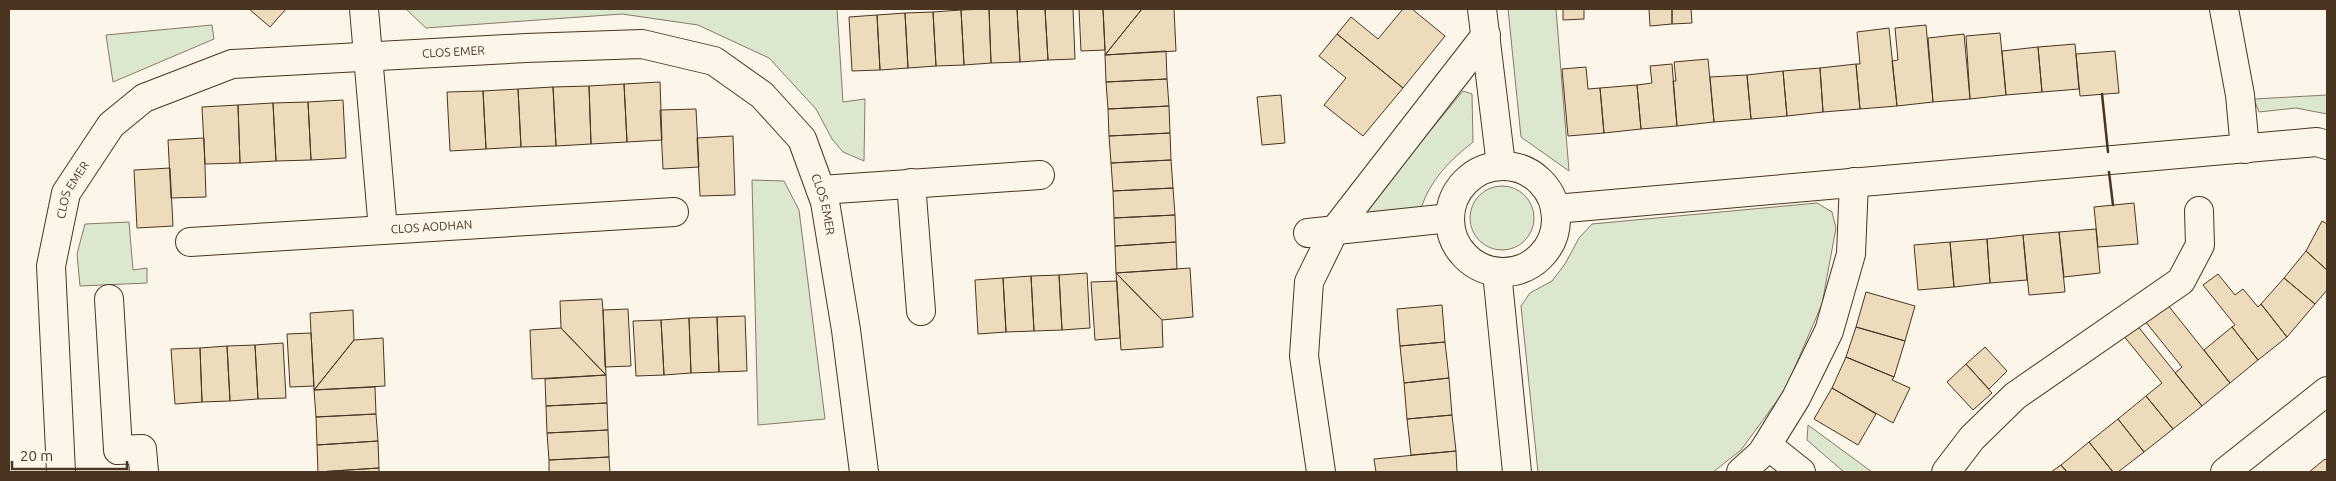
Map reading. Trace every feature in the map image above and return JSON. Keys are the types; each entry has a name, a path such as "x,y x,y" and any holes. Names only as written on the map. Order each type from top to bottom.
{"street":[{"path":"364,9 383,230"},
{"path":"1482,9 1501,165"},
{"path":"2224,9 2240,95 2245,150"},
{"path":"1321,472 1305,346 1309,282 1321,232 1486,35"},
{"name":"CLOS EMER","path":"61,472 51,266 66,193 111,125 144,98 232,64 642,44 714,62 762,95 802,139 825,202 846,330 864,472"},
{"path":"1555,209 2245,150 2317,142 2327,145"},
{"path":"1501,165 1520,168 1536,177 1549,192 1555,209 1554,234 1542,255 1522,269 1498,272 1478,266 1463,254 1453,237 1450,218 1453,198 1465,181 1481,170 1501,165"},
{"path":"821,190 1040,175"},
{"path":"1741,472 1761,454 1767,445 1796,398 1829,331 1851,254 1854,182"},
{"path":"911,184 921,311"},
{"path":"1946,472 1972,438 2016,396 2181,281 2200,246 2199,210"},
{"name":"CLOS AODHAN","path":"190,242 674,212"},
{"path":"1321,232 1450,218"},
{"path":"1498,272 1517,472"},
{"path":"109,299 118,450 142,448 144,472"},
{"path":"2225,472 2327,391"},
{"path":"1767,445 1801,472"}],"green space":[{"path":"406,9 837,9 843,102 865,99 864,161 843,152 832,139 816,109 769,58 698,25 622,14 426,28"},
{"path":"1508,9 1556,9 1569,171 1521,137"},
{"path":"212,25 214,39 113,82 106,35"},
{"path":"1463,91 1472,94 1473,142 1442,171 1430,188 1421,208 1368,214 1367,207"},
{"path":"2327,95 2327,114 2296,108 2259,112 2254,99"},
{"path":"752,180 784,181 799,210 825,419 758,425"},
{"path":"1496,186 1508,186 1525,195 1532,206 1534,218 1532,230 1525,241 1508,250 1496,250 1484,245 1475,236 1470,224 1470,212 1475,200 1484,191"},
{"path":"1817,203 1832,212 1836,228 1822,304 1785,390 1741,450 1713,472 1538,472 1521,306 1530,293 1552,281 1565,264 1579,238 1592,224"},
{"path":"129,222 133,270 147,268 147,283 80,286 77,254 85,224"},
{"path":"1808,425 1872,472 1844,472 1807,440"}],"building":[{"path":"249,9 286,9 270,27"},
{"path":"989,9 1017,9 1020,62 991,63"},
{"path":"989,9 991,63 964,65 961,10"},
{"path":"1017,9 1045,9 1048,60 1020,62"},
{"path":"1045,9 1073,9 1075,59 1048,60"},
{"path":"1079,9 1103,9 1105,50 1081,51"},
{"path":"1103,9 1142,9 1105,55 1105,50"},
{"path":"1142,9 1174,9 1176,51 1105,55"},
{"path":"1403,9 1412,9 1445,36 1403,88 1337,34 1351,17 1378,39"},
{"path":"1563,9 1584,9 1584,19 1563,20"},
{"path":"1649,9 1672,9 1672,24 1650,26"},
{"path":"1672,9 1691,9 1692,23 1672,24"},
{"path":"961,10 964,65 936,66 933,12"},
{"path":"933,12 936,66 908,68 905,13"},
{"path":"905,13 908,68 880,70 877,15"},
{"path":"877,15 880,70 852,71 849,17"},
{"path":"1926,25 1933,102 1897,106 1892,61 1898,60 1895,28"},
{"path":"1889,28 1897,106 1860,109 1856,64 1860,64 1857,32"},
{"path":"2000,33 2006,95 1970,99 1966,36"},
{"path":"1337,34 1403,88 1363,136 1324,105 1346,78 1319,56"},
{"path":"1964,34 1970,99 1933,102 1928,38"},
{"path":"2075,44 2079,89 2042,92 2038,47"},
{"path":"2038,47 2042,92 2006,95 2002,51"},
{"path":"1166,51 1167,79 1106,82 1105,55"},
{"path":"2115,51 2119,93 2080,96 2076,54"},
{"path":"1708,59 1714,122 1677,126 1673,81 1676,81 1674,62"},
{"path":"1672,64 1677,126 1641,129 1637,85 1652,83 1650,66"},
{"path":"1856,64 1860,109 1823,112 1820,68"},
{"path":"1586,67 1588,89 1600,88 1604,133 1568,136 1562,69"},
{"path":"1820,68 1823,112 1787,116 1783,71"},
{"path":"1783,71 1787,116 1751,119 1747,75"},
{"path":"1747,75 1751,119 1714,122 1710,77"},
{"path":"1167,79 1169,106 1108,109 1106,82"},
{"path":"660,82 662,140 627,142 624,84"},
{"path":"624,84 627,142 591,144 589,86"},
{"path":"1637,85 1641,129 1604,133 1600,88"},
{"path":"589,86 591,144 556,146 553,87"},
{"path":"553,87 556,146 521,147 518,89"},
{"path":"518,89 521,147 486,149 483,91"},
{"path":"483,91 486,149 450,151 447,92"},
{"path":"1281,95 1285,143 1262,145 1257,97"},
{"path":"343,100 346,158 311,160 308,102"},
{"path":"308,102 311,160 276,161 273,103"},
{"path":"273,103 276,161 240,163 238,105"},
{"path":"238,105 240,163 205,164 202,107"},
{"path":"1169,106 1170,133 1109,136 1108,109"},
{"path":"696,109 699,167 663,169 660,110"},
{"path":"1170,133 1171,160 1111,163 1109,136"},
{"path":"733,136 735,195 700,196 697,138"},
{"path":"204,138 206,197 171,198 168,140"},
{"path":"1171,160 1173,188 1113,191 1111,163"},
{"path":"170,168 173,226 137,228 134,170"},
{"path":"1173,188 1175,215 1114,218 1113,191"},
{"path":"2134,203 2138,244 2098,247 2094,207"},
{"path":"1175,215 1176,242 1115,246 1114,218"},
{"path":"2322,221 2327,224 2327,270 2306,251"},
{"path":"2096,229 2100,273 2064,277 2059,232"},
{"path":"2059,232 2065,292 2029,295 2023,235"},
{"path":"2023,235 2027,280 1990,283 1987,239"},
{"path":"1987,239 1990,283 1954,287 1950,242"},
{"path":"1176,242 1177,269 1116,273 1115,246"},
{"path":"1950,242 1954,287 1918,290 1914,245"},
{"path":"2306,251 2327,270 2327,290 2315,304 2284,278"},
{"path":"1190,268 1193,317 1162,320 1116,273"},
{"path":"1087,273 1090,328 1062,330 1059,275"},
{"path":"1116,273 1162,320 1163,347 1121,350"},
{"path":"2218,274 2235,295 2243,289 2258,307 2261,304 2287,337 2258,360 2232,327 2235,325 2203,285"},
{"path":"1059,275 1062,330 1034,331 1031,276"},
{"path":"1031,276 1034,331 1006,332 1003,278"},
{"path":"1003,278 1006,332 978,334 975,280"},
{"path":"2284,278 2315,304 2287,337 2261,304"},
{"path":"1117,281 1120,338 1095,340 1091,282"},
{"path":"1866,292 1915,306 1905,341 1856,327"},
{"path":"602,299 606,375 561,328 560,301"},
{"path":"2163,299 2230,383 2202,406 2175,373 2182,367 2141,316"},
{"path":"1442,305 1445,342 1400,346 1397,309"},
{"path":"628,309 631,366 605,367 603,310"},
{"path":"353,310 354,340 314,390 310,313"},
{"path":"745,316 747,371 719,372 717,317"},
{"path":"717,317 719,372 691,373 689,318"},
{"path":"689,318 691,373 664,375 661,320"},
{"path":"661,320 664,375 636,376 633,321"},
{"path":"2136,324 2202,406 2173,429 2146,396 2162,383 2123,335"},
{"path":"1856,327 1905,341 1894,377 1846,357"},
{"path":"2232,327 2258,360 2230,383 2204,350"},
{"path":"561,328 606,375 532,379 530,330"},
{"path":"311,333 314,386 290,387 287,334"},
{"path":"383,338 385,386 314,390 354,340"},
{"path":"1445,342 1449,378 1404,383 1400,346"},
{"path":"283,343 286,398 258,399 255,345"},
{"path":"255,345 258,399 230,401 227,346"},
{"path":"227,346 230,401 202,402 200,348"},
{"path":"1985,347 2007,371 1989,389 1966,364"},
{"path":"200,348 202,402 175,404 171,349"},
{"path":"1846,357 1894,377 1892,380 1910,388 1893,423 1832,388"},
{"path":"1966,364 1992,393 1973,410 1947,382"},
{"path":"606,375 607,403 546,406 545,379"},
{"path":"1449,378 1452,415 1407,419 1404,383"},
{"path":"375,387 376,414 316,417 314,390"},
{"path":"1832,388 1876,414 1858,445 1814,419"},
{"path":"2146,396 2173,429 2144,452 2118,419"},
{"path":"607,403 608,430 547,433 546,406"},
{"path":"376,414 378,441 317,445 316,417"},
{"path":"1452,415 1456,451 1411,455 1407,419"},
{"path":"2118,419 2144,452 2118,472 2113,472 2089,442"},
{"path":"608,430 609,457 549,460 547,433"},
{"path":"378,441 379,468 318,472 317,445"},
{"path":"2089,442 2113,472 2067,472 2061,465"},
{"path":"1456,451 1457,472 1376,472 1374,459"},
{"path":"609,457 610,472 549,472 549,460"},
{"path":"2325,459 2327,461 2327,472 2309,472"},
{"path":"2061,465 2067,472 2051,472"},
{"path":"379,468 379,472 318,472"}],"wall":[{"path":"2102,94 2108,152"},
{"path":"2109,172 2113,205"}]}
